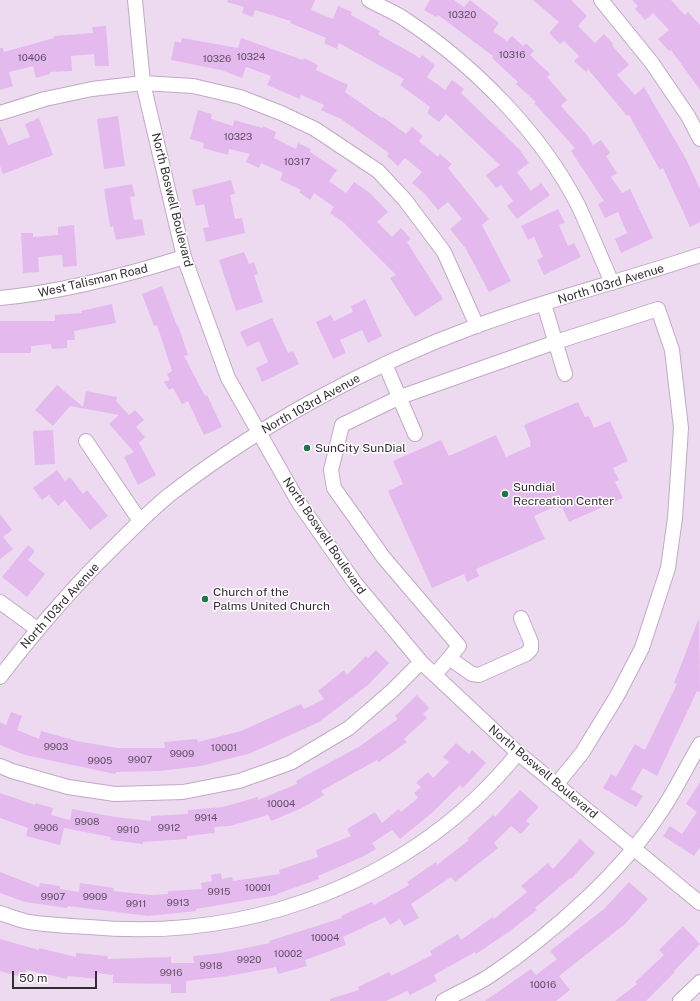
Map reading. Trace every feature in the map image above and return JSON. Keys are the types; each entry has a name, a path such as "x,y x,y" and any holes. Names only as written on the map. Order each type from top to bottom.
{"street":[{"name":"North Boswell Boulevard","path":"135,0 143,83 184,257 228,378 296,498 368,601 421,662 518,753 700,903"},
{"path":"369,0 406,20 464,63 516,116 544,152 577,204 612,283"},
{"path":"601,0 652,63 688,116 700,139"},
{"path":"0,112 45,99 92,89 143,83 193,86 240,96 315,129 378,171 405,200 444,252 477,326"},
{"name":"North 103rd Avenue","path":"0,677 37,629 71,590 140,521 168,497 259,433 384,364 477,326 700,255"},
{"name":"West Talisman Road","path":"0,298 27,296 128,275 184,257"},
{"path":"544,304 565,374"},
{"path":"435,676 458,646 384,558 334,488 332,470 342,425 400,397 556,342 658,309 672,350 681,428 674,518 668,568 642,648 617,696 582,753 556,785"},
{"path":"384,364 400,397 415,434"},
{"path":"86,441 140,521"},
{"path":"0,602 37,629"},
{"path":"449,658 472,674 479,675 526,654 531,649 531,642 521,618"},
{"path":"0,766 12,771 68,787 115,794 183,792 239,781 290,763 349,728 393,690 421,662"},
{"path":"443,1001 490,975 546,934 582,902 633,848 662,810 700,744"},
{"path":"0,913 28,922 118,930 170,930 232,922 273,913 328,894 373,872 437,832 500,775 518,753"},
{"path":"680,1001 700,982"}],"building":[{"path":"228,0 315,0 311,10 333,19 338,6 352,12 351,15 380,31 378,34 420,58 422,55 435,65 427,77 445,90 452,80 464,89 461,93 519,149 529,163 517,172 531,191 541,183 550,195 517,219 507,206 513,201 501,185 496,188 486,175 500,165 446,114 439,122 427,113 430,107 400,85 404,79 339,43 337,49 324,43 326,38 290,23 291,21 255,10 253,17 242,13 244,7 227,2"},
{"path":"430,0 454,0 464,7 470,0 499,23 493,31 507,41 512,36 523,46 526,43 534,51 530,55 550,74 547,77 567,100 561,106 587,135 593,145 601,140 610,153 606,156 617,173 611,177 622,193 630,189 653,238 621,253 615,239 627,233 618,212 605,218 598,204 604,201 571,151 575,148 534,103 536,102 516,84 518,82 492,58 493,56 438,15 436,17 424,10"},
{"path":"533,0 571,0 587,16 578,26 595,43 604,34 629,65 617,75 635,95 644,87 686,159 700,189 700,222 690,227 663,168 660,170 629,115 627,116 588,69 586,72 574,61 579,56 564,41 560,44 549,33 559,22"},
{"path":"632,0 671,0 685,15 688,12 700,25 700,90 671,50 669,51 658,39 669,30 653,13 645,20 635,9 638,6"},
{"path":"106,26 109,66 95,66 94,54 71,56 72,71 50,72 50,74 36,78 33,66 9,72 13,86 0,90 0,48 3,48 4,52 54,38 54,36 93,33 92,27"},
{"path":"182,38 238,48 241,38 303,60 304,58 318,65 316,70 348,85 345,92 406,134 412,127 423,136 419,141 438,157 440,154 452,164 448,168 489,219 482,225 511,281 489,292 466,249 450,229 462,219 448,202 438,210 424,193 412,183 422,172 405,158 398,166 387,156 389,153 341,119 321,110 324,105 301,95 300,99 267,85 271,76 246,67 242,78 221,70 171,60 175,41 181,43"},
{"path":"198,110 212,114 211,119 233,126 234,120 262,128 263,126 276,132 274,138 296,149 298,143 311,149 310,152 337,170 329,181 346,193 354,182 370,193 388,212 377,222 392,237 401,228 411,239 407,242 443,299 415,317 390,278 396,275 343,222 330,213 334,207 314,193 310,200 299,192 301,190 280,180 283,173 261,163 259,168 246,162 250,154 229,149 228,155 203,148 204,143 190,139"},
{"path":"118,116 125,166 104,169 97,119"},
{"path":"39,118 53,155 3,174 0,166 0,126 8,145 30,137 25,124"},
{"path":"231,180 235,194 230,195 235,219 242,218 245,233 206,242 203,228 209,227 204,204 196,206 192,190"},
{"path":"132,184 135,196 130,197 134,220 142,219 145,235 116,240 113,226 110,227 104,189"},
{"path":"558,209 565,223 559,225 568,246 574,243 581,257 544,275 537,260 543,257 534,237 528,240 521,226"},
{"path":"74,225 77,266 63,267 62,255 38,257 39,272 23,273 21,233 33,233 33,237 58,235 58,227"},
{"path":"244,252 249,264 254,262 258,274 254,275 263,302 236,311 219,260"},
{"path":"162,286 177,326 178,325 188,355 184,356 205,396 207,395 222,427 204,435 188,401 182,404 173,388 169,390 164,382 170,380 167,374 172,371 157,325 154,326 142,294"},
{"path":"365,299 382,336 368,343 362,330 340,340 346,353 333,359 316,322 331,315 334,321 353,312 351,306"},
{"path":"112,304 116,323 74,331 75,340 67,340 67,348 52,349 51,344 31,346 31,353 0,353 0,321 55,321 55,315 82,313 81,311"},
{"path":"272,318 288,353 293,351 299,364 262,382 256,368 268,362 259,341 247,347 240,332"},
{"path":"57,385 83,407 86,391 117,397 116,401 129,415 135,410 144,420 136,427 145,437 139,443 156,475 138,485 124,457 134,452 109,424 119,415 70,406 53,426 35,410"},
{"name":"Sundial Recreation Center","path":"578,402 585,417 589,416 594,428 610,421 628,461 613,468 619,480 615,482 623,498 569,522 562,507 559,508 558,505 534,516 545,539 476,569 479,576 467,582 464,574 432,588 388,491 403,484 393,461 441,440 449,456 496,435 506,457 531,446 524,425"},
{"path":"53,430 55,464 35,465 33,431"},
{"path":"57,470 65,481 70,477 83,494 87,490 108,516 90,530 65,500 58,506 49,495 42,500 33,488"},
{"path":"0,514 12,530 3,537 13,549 0,559"},
{"path":"28,545 35,551 28,560 45,574 27,597 2,577"},
{"path":"699,618 700,692 697,691 657,776 643,768 631,789 643,796 636,807 603,788 611,774 616,777 635,744 645,750 677,684 674,683"},
{"path":"376,650 389,663 368,685 319,722 251,753 201,766 159,771 116,772 115,774 25,755 0,745 0,722 6,725 11,712 22,716 17,730 39,739 41,731 77,741 117,748 165,748 164,742 197,739 198,742 241,731 301,704 304,709 324,699 318,691 344,670 347,675 366,656 368,658"},
{"path":"417,695 429,708 423,714 427,718 404,739 407,742 379,762 377,760 321,791 324,795 302,808 271,821 268,815 230,826 214,827 215,833 187,836 187,839 143,842 143,844 110,840 111,837 64,828 60,845 26,836 28,828 0,818 0,793 35,805 35,803 53,808 51,815 70,820 72,809 115,817 151,821 151,816 188,814 188,810 223,807 258,797 258,800 297,784 296,781 360,746 398,719 395,716"},
{"path":"456,743 469,754 472,750 486,763 463,788 460,785 433,812 400,839 392,830 372,843 376,849 364,856 318,876 319,879 277,895 196,909 196,911 148,916 68,906 67,908 25,902 0,893 0,872 39,887 40,883 60,886 60,889 79,892 80,883 114,888 113,891 151,895 168,894 168,891 202,889 201,883 212,881 211,875 221,873 222,879 232,877 233,881 280,874 279,870 318,857 316,850 351,836 347,829 375,812 382,823 399,809 401,812 418,798 414,793 421,787 416,783 428,772 433,778 449,762 443,757"},
{"path":"700,782 700,847 694,856 663,836 670,826 682,834 697,812 686,804"},
{"path":"520,790 539,807 526,821 530,824 521,834 511,826 494,843 498,848 455,882 451,877 411,904 419,918 404,926 400,919 390,925 385,917 343,937 346,945 305,960 307,966 278,974 276,967 229,976 186,981 186,993 171,993 171,984 113,983 113,975 96,973 96,979 68,976 67,979 27,970 26,975 19,973 18,976 0,971 0,939 39,950 39,948 76,957 76,953 108,956 107,959 171,957 171,963 194,963 193,956 221,953 270,943 269,941 342,918 341,916 372,902 374,905 409,885 407,882 436,862 437,865 469,840 467,839 493,815 495,817"},
{"path":"580,839 595,853 571,879 570,878 535,908 537,910 510,931 476,954 475,952 434,975 437,981 410,995 407,991 386,1001 330,1001 330,999 359,990 358,987 389,972 391,976 432,955 430,951 458,934 461,940 493,917 494,919 527,892 521,886 548,863 553,869"},
{"path":"629,882 648,899 625,924 559,976 570,990 556,1001 485,1001 531,969 536,975 557,959 550,951 604,909"},
{"path":"683,926 700,944 674,971 675,972 646,1001 615,1001 637,984 635,982 664,955 659,950"}],"place":[{"name":"SunCity SunDial","path":"307,448"},
{"name":"Sundial Recreation Center","path":"505,494"},
{"name":"Church of the Palms United Church","path":"205,599"}]}
